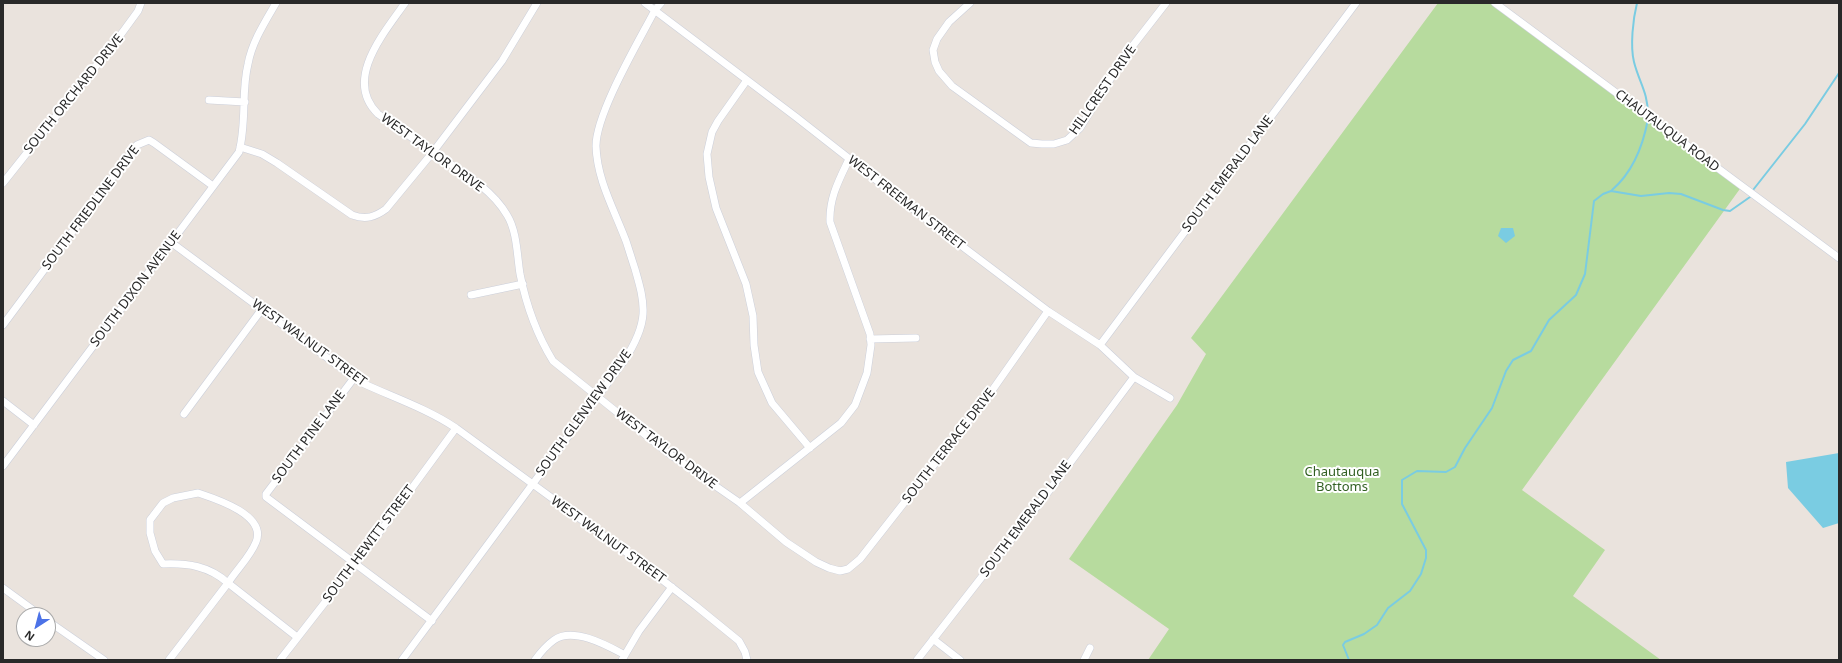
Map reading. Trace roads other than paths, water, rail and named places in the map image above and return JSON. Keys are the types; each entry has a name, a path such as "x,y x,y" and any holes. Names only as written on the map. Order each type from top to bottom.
{"street":[{"name":"SOUTH ORCHARD DRIVE","path":"3,183 119,37 138,11 141,3"},
{"name":"SOUTH DIXON AVENUE","path":"3,466 239,152 244,129 247,65 251,51 276,3"},
{"name":"WEST TAYLOR DRIVE","path":"405,3 389,26 371,57 364,77 367,101 378,114 477,183 497,201 508,215 513,228 523,284 535,325 554,362 668,453 740,503 787,543 816,562 840,571"},
{"path":"240,147 262,154 352,215 364,218 376,216 386,209 433,152 502,61 537,3"},
{"name":"WEST FREEMAN STREET","path":"645,3 1048,311 1100,345 1134,377 1170,398"},
{"name":"SOUTH GLENVIEW DRIVE","path":"402,660 633,348 643,314 640,286 626,240 608,200 600,176 596,145 600,121 655,10 661,3"},
{"name":"HILLCREST DRIVE","path":"970,3 950,22 937,38 933,50 935,62 939,71 952,86 1031,143 1042,144 1054,144 1067,140 1080,128 1124,57 1166,3"},
{"name":"SOUTH EMERALD LANE","path":"1100,345 1356,3"},
{"name":"CHAUTAUQUA ROAD","path":"1495,3 1839,258"},
{"path":"747,80 712,132 707,154 709,177 716,208 746,284 753,316 754,345 760,377 772,404 810,448"},
{"path":"209,100 245,102"},
{"name":"SOUTH FRIEDLINE DRIVE","path":"3,325 136,145 148,140 154,143 213,186"},
{"path":"740,503 841,423 854,405 867,373 871,345 870,339 830,222 832,198 850,159"},
{"name":"WEST WALNUT STREET","path":"172,243 354,378 395,399 437,415 456,428 672,587 741,645 747,660"},
{"path":"470,295 523,284"},
{"path":"184,414 262,309"},
{"name":"SOUTH TERRACE DRIVE","path":"840,571 848,569 860,559 991,392 1048,311"},
{"path":"870,339 916,338"},
{"name":"SOUTH EMERALD LANE","path":"917,660 1134,377"},
{"name":"SOUTH PINE LANE","path":"354,378 266,494 266,497 355,564"},
{"path":"3,400 34,425"},
{"name":"SOUTH HEWITT STREET","path":"280,660 355,564 456,428"},
{"path":"169,660 228,583 257,541 258,530 251,518 219,499 198,493 173,498 163,503 150,520 150,533 155,551 163,564 195,565 217,574 228,583 297,637"},
{"path":"355,564 432,621"},
{"path":"534,660 555,639 575,635 602,643 624,658 639,631 672,587"},
{"path":"3,588 29,607"},
{"path":"56,627 104,660"},
{"path":"933,639 960,660"},
{"path":"1084,660 1090,648"}],"water":[{"path":"1501,228 1513,228 1515,236 1506,243 1498,236"},
{"path":"1839,453 1839,523 1823,528 1788,488 1786,462"}],"waterway":[{"path":"1637,3 1632,32 1632,48 1636,69 1647,100 1648,115"},
{"path":"1349,660 1343,645 1345,642 1364,634 1377,625 1388,608 1410,591 1421,574 1426,558 1426,550 1402,504 1402,480 1417,471 1446,472 1455,467 1465,448 1492,408 1506,371 1513,360 1531,351 1549,320 1576,295 1585,274 1594,201 1603,194 1611,191 1641,196 1669,193 1681,194 1723,210 1730,211 1750,197 1753,190 1805,124 1839,73"},
{"path":"1612,190 1626,175 1636,158 1648,119"}],"park label":[{"name":"Chautauqua Bottoms","path":"1342,480"}]}
